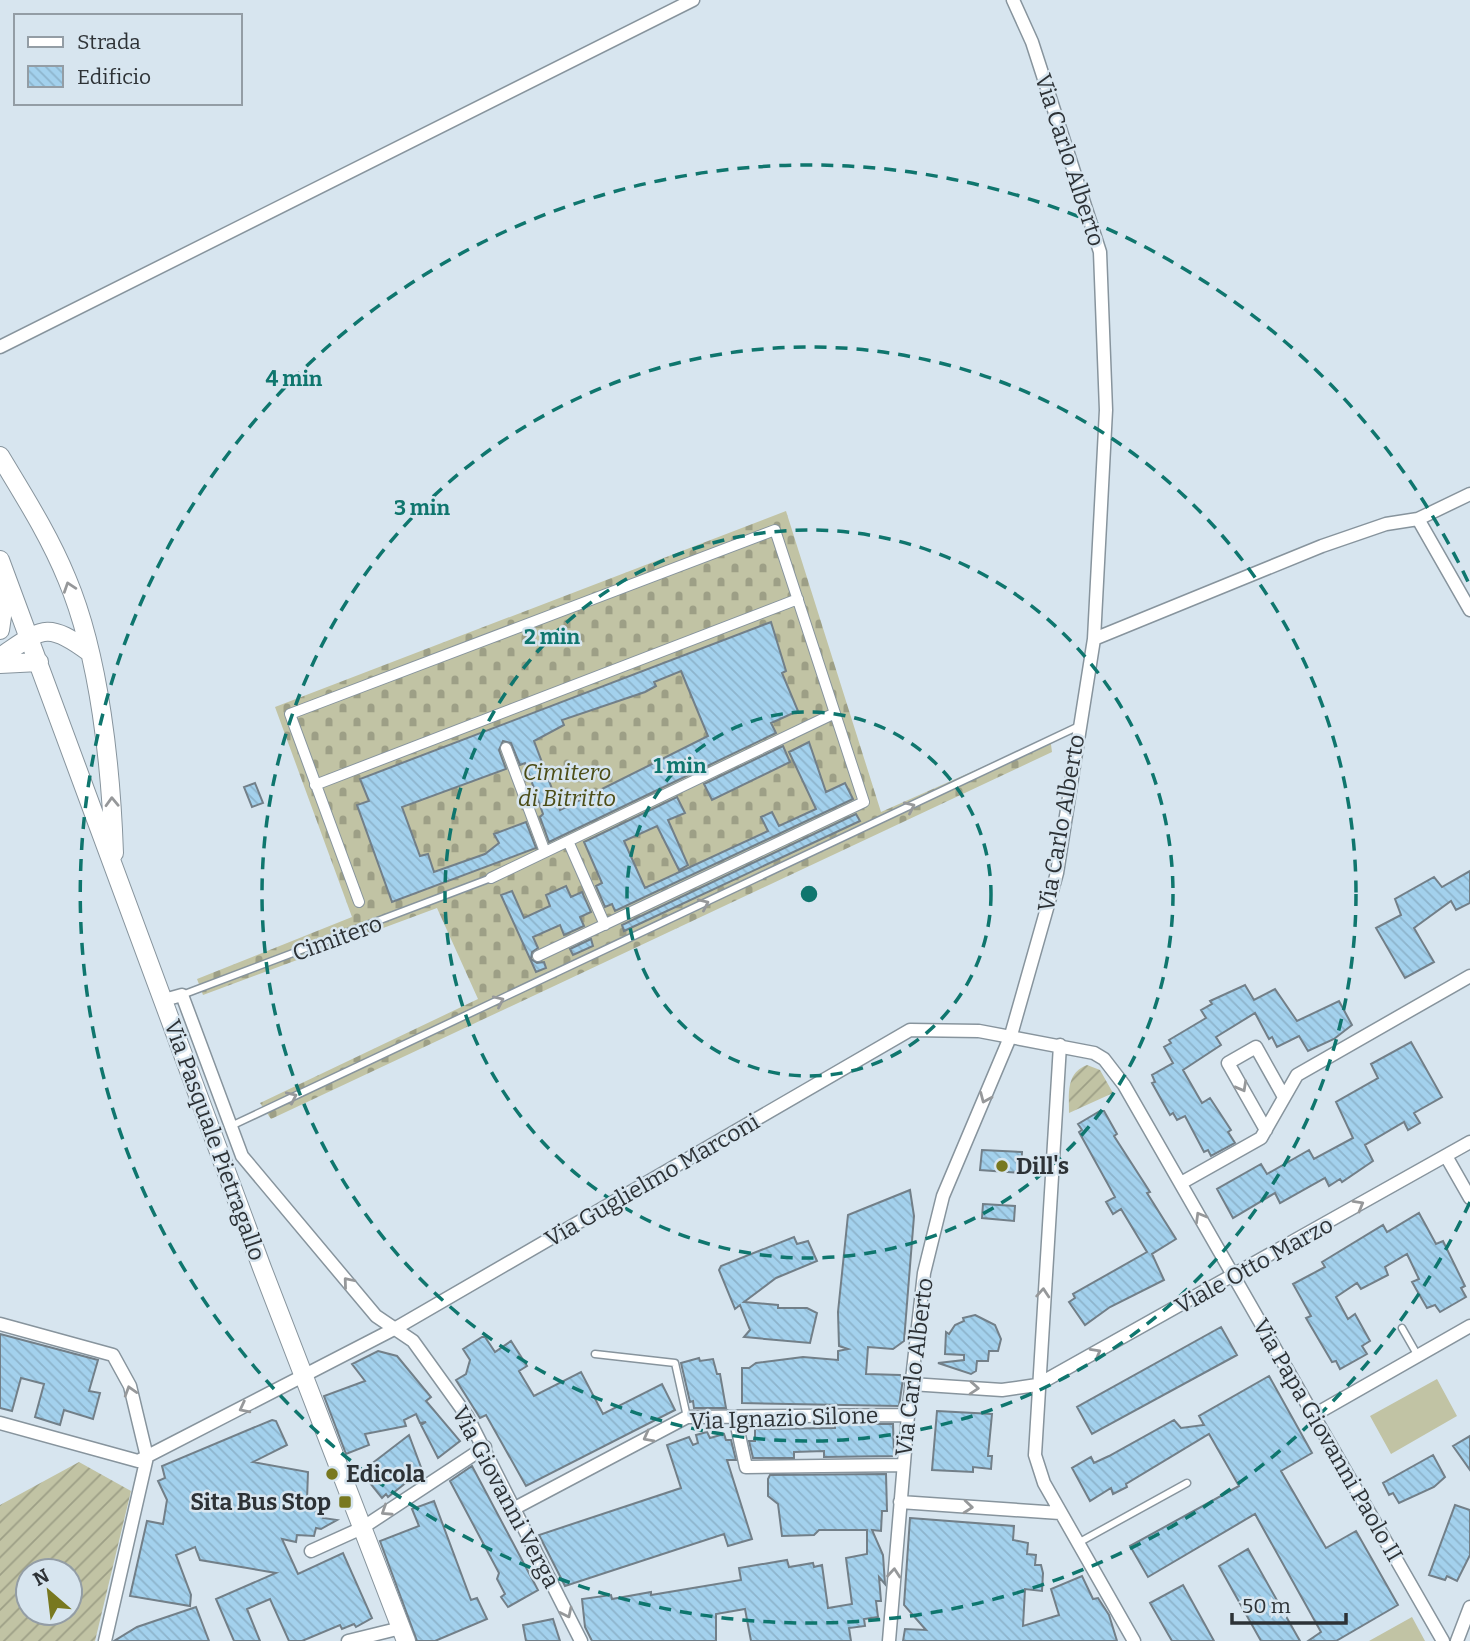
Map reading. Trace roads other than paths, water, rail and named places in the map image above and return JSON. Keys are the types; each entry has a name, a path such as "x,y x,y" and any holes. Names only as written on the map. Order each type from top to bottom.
{"main road":[{"path":"0,456 41,524 68,581 89,652 112,789 114,870"},
{"name":"Via Pasquale Pietragallo","path":"0,559 114,870 173,998 225,1162 403,1634"},
{"path":"0,630 8,579"},
{"path":"0,657 30,637 52,630 64,634 89,652"},
{"path":"0,664 39,662"}],"street":[{"path":"0,347 693,0"},
{"name":"Via Carlo Alberto","path":"885,1640 924,1273 943,1196 1011,1035 1057,873 1094,639 1106,410 1100,253 1032,41 1013,0"},
{"path":"1094,639 1322,546 1386,524 1418,519 1470,494"},
{"path":"1418,519 1470,610"},
{"path":"359,902 290,713 775,530 864,802 538,956"},
{"path":"315,785 798,599"},
{"path":"491,878 834,714"},
{"path":"506,748 545,852"},
{"path":"568,841 606,925"},
{"path":"1181,1183 1261,1138 1297,1075 1470,976"},
{"name":"Via Giovanni Verga","path":"173,998 242,1156 376,1316 413,1341 467,1416 581,1641"},
{"name":"Via Guglielmo Marconi","path":"148,1457 397,1328 910,1030 1011,1035 1094,1053 1104,1059 1124,1085 1181,1183"},
{"path":"1060,1045 1037,1385 1035,1455 1044,1483 1134,1641"},
{"path":"1266,1129 1228,1063 1256,1047 1284,1097"},
{"name":"Viale Otto Marzo","path":"1037,1385 1470,1142"},
{"path":"225,1162 242,1156"},
{"path":"1446,1156 1470,1198"},
{"name":"Via Papa Giovanni Paolo II","path":"1181,1183 1443,1641"},
{"path":"0,1324 113,1355 130,1386 148,1457 105,1641"},
{"path":"1314,1415 1470,1326"},
{"path":"911,1384 1002,1390 1037,1385"},
{"name":"Via Ignazio Silone","path":"515,1508 687,1417 908,1415"},
{"path":"735,1417 746,1467 903,1465"},
{"path":"0,1423 138,1461 148,1457"},
{"path":"311,1551 362,1528 485,1447"},
{"path":"900,1502 1060,1513"},
{"path":"1457,1641 1470,1607"},
{"path":"348,1641 403,1634"}],"lane":[{"path":"230,1126 1079,726"},
{"name":"Cimitero","path":"173,998 491,878"},
{"path":"1402,1328 1418,1356"},
{"path":"595,1354 675,1363 687,1417"},
{"path":"1078,1544 1186,1483"}],"place":[{"name":"Dill's","path":"1002,1166"},
{"name":"Edicola","path":"332,1474"},
{"name":"Sita Bus Stop","path":"345,1502"}],"park label":[{"name":"Cimitero di Bitritto","path":"567,785"}]}
